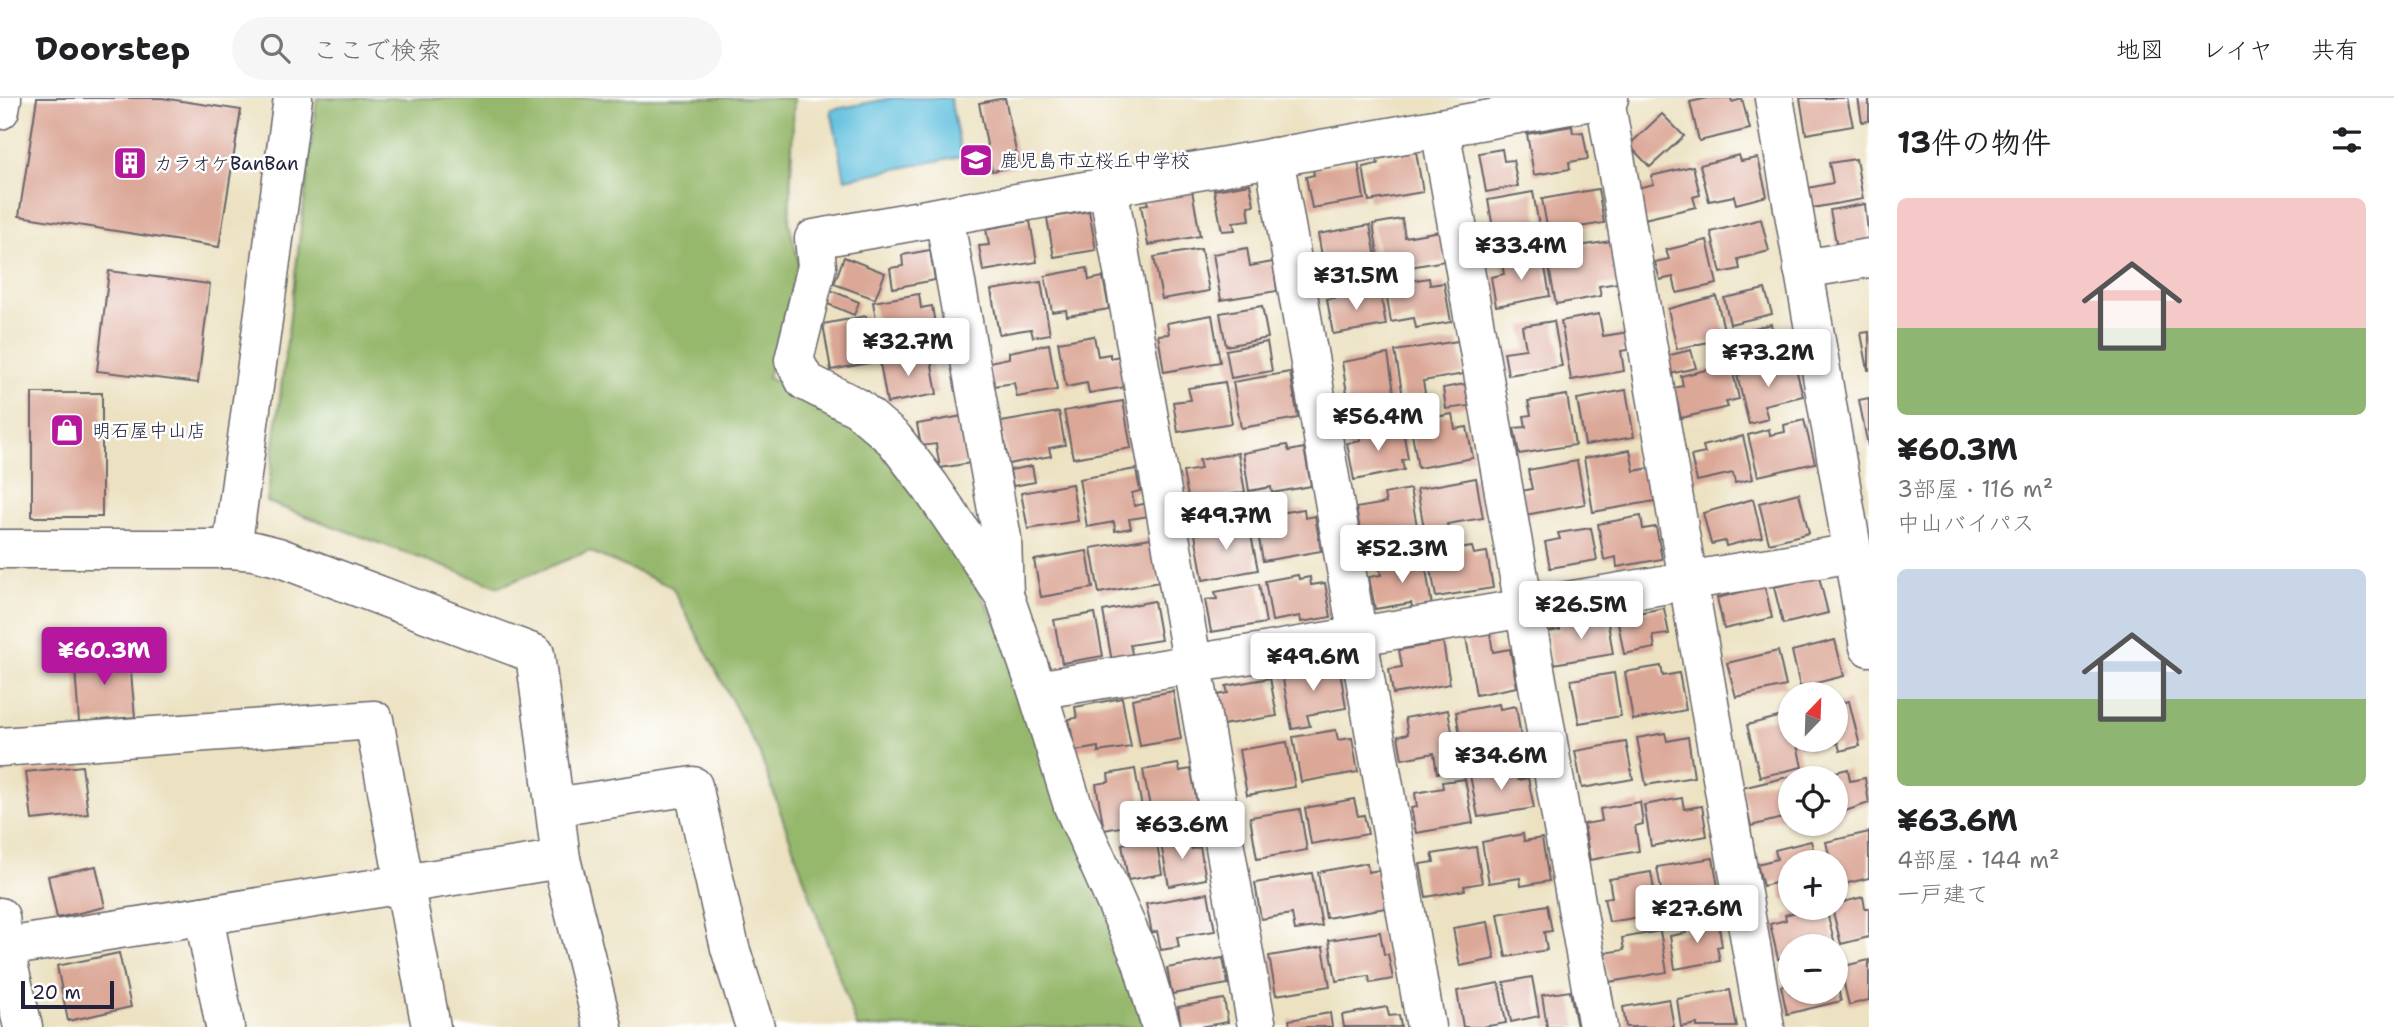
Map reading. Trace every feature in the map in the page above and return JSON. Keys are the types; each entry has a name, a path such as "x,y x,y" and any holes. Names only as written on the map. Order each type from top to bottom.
{"street":[{"path":"0,110 2,98"},
{"path":"232,549 293,98"},
{"path":"1161,1027 1141,959 1073,806 1037,690 1003,596 930,486 894,439 858,408 805,381 794,360 817,266 814,239 1607,98 1765,1027"},
{"path":"1774,98 1869,647"},
{"path":"1440,128 1598,1027"},
{"path":"1275,157 1426,1027"},
{"path":"1108,187 1257,1027"},
{"path":"944,216 1002,538 1003,596"},
{"path":"1803,269 1869,258"},
{"path":"0,549 254,551 278,557 535,654 561,859 603,1027"},
{"path":"1037,690 1853,553"},
{"path":"0,747 374,720 431,1027"},
{"path":"555,807 693,786 730,948 755,1027"},
{"path":"23,1027 1,937 204,916 561,859"},
{"path":"204,916 225,1027"}],"green space":[{"path":"317,98 794,98 789,223 799,264 768,378 856,420 900,469 981,594 1005,639 1137,989 1143,1027 857,1027 759,752 672,587 589,551 499,587 267,502"}],"water":[{"path":"892,98 950,98 962,156 845,179 831,110"}],"building":[{"name":"カラオケBanBan","path":"37,98 162,98 241,110 219,247 19,216"},
{"path":"1005,98 1019,166 992,171 979,103"},
{"path":"1708,98 1731,98 1732,102 1742,99 1750,129 1699,141 1690,102"},
{"path":"1800,98 1847,98 1853,126 1806,134"},
{"path":"1858,98 1869,98 1869,121 1862,122"},
{"path":"1662,114 1684,136 1650,167 1629,145"},
{"path":"1572,126 1573,133 1583,132 1588,159 1569,162 1570,169 1534,175 1527,134"},
{"path":"1502,149 1504,161 1513,160 1518,186 1486,192 1479,153"},
{"path":"1416,152 1423,192 1369,201 1363,167 1378,164 1377,159"},
{"path":"1739,155 1741,161 1758,158 1767,196 1736,204 1734,196 1709,201 1700,165"},
{"path":"1856,159 1863,199 1812,208 1808,188 1833,183 1829,163"},
{"path":"1358,161 1364,199 1312,208 1306,177 1314,175 1313,169"},
{"path":"1693,166 1700,195 1693,197 1696,207 1644,219 1637,188 1654,184 1651,176"},
{"path":"1250,184 1254,205 1248,206 1250,220 1233,222 1235,230 1222,231 1214,190"},
{"path":"1598,189 1604,223 1548,232 1542,199"},
{"path":"1192,190 1200,236 1148,245 1141,205 1148,204 1146,198"},
{"path":"1533,192 1541,237 1496,245 1488,200"},
{"path":"1865,204 1869,242 1837,248 1830,210"},
{"path":"1089,211 1096,250 1054,257 1047,218"},
{"path":"1402,219 1405,237 1440,231 1445,261 1381,272 1373,224"},
{"path":"1761,219 1769,251 1738,259 1740,269 1721,273 1711,232"},
{"path":"1030,221 1037,262 983,271 979,246 989,245 986,229"},
{"path":"1370,225 1378,268 1326,277 1318,234"},
{"path":"1707,240 1717,284 1677,293 1673,277 1660,280 1655,262 1669,259 1666,250"},
{"path":"1611,241 1618,283 1599,286 1601,296 1556,304 1548,262 1563,259 1561,249"},
{"path":"1247,248 1250,266 1273,262 1277,291 1221,300 1213,254"},
{"path":"1201,249 1209,291 1162,299 1154,257"},
{"path":"930,250 935,280 893,288 890,268 903,266 902,255"},
{"path":"844,257 885,273 875,299 834,284"},
{"path":"1543,257 1550,296 1496,306 1491,277 1504,274 1502,264"},
{"path":"1087,268 1089,280 1103,277 1109,309 1067,316 1066,310 1052,312 1045,276"},
{"path":"109,271 210,284 198,383 97,371"},
{"path":"1429,278 1430,285 1444,283 1451,322 1416,328 1414,318 1391,322 1385,285"},
{"path":"1041,282 1050,334 1033,337 1031,329 999,334 991,290"},
{"path":"828,289 859,302 854,315 823,302"},
{"path":"1765,289 1772,314 1730,324 1724,298"},
{"path":"1380,290 1386,325 1333,334 1327,299"},
{"path":"919,294 921,308 932,306 937,336 894,344 895,352 882,354 873,302"},
{"path":"1716,296 1726,338 1677,349 1668,309"},
{"path":"1262,306 1268,338 1226,346 1220,313"},
{"path":"1599,314 1603,336 1629,332 1632,349 1621,351 1624,371 1571,380 1561,321"},
{"path":"1212,315 1220,362 1164,372 1158,335 1169,334 1167,323"},
{"path":"866,316 874,362 831,370 823,324"},
{"path":"1554,321 1562,366 1508,375 1504,352 1526,349 1522,326"},
{"path":"1771,324 1777,350 1737,360 1730,334"},
{"path":"1869,332 1869,370 1868,370 1861,333"},
{"path":"1094,336 1098,356 1120,356 1126,387 1089,393 1087,383 1066,387 1058,342"},
{"path":"1458,341 1464,374 1423,381 1425,393 1403,397 1395,351"},
{"path":"1267,342 1272,371 1231,378 1226,350"},
{"path":"1049,344 1057,390 1017,397 1014,383 993,386 989,362 1009,358 1009,352"},
{"path":"1691,350 1696,368 1670,374 1666,356"},
{"path":"930,354 937,394 887,403 880,363"},
{"path":"1388,354 1395,398 1349,406 1342,362"},
{"path":"1794,361 1803,396 1764,405 1768,419 1749,424 1737,375"},
{"path":"1731,364 1739,399 1726,402 1728,407 1681,418 1674,388 1683,386 1681,376"},
{"path":"1290,372 1298,418 1241,428 1233,382"},
{"path":"1225,382 1232,423 1178,432 1173,402 1191,400 1188,388"},
{"path":"1465,384 1469,406 1446,409 1443,388"},
{"path":"1626,390 1634,437 1585,445 1577,399"},
{"name":"明石屋中山店","path":"32,393 102,393 102,517 32,517"},
{"path":"1567,395 1575,445 1519,454 1514,428 1526,427 1524,416 1531,415 1528,401"},
{"path":"1869,398 1869,446 1868,446 1859,400"},
{"path":"1123,401 1131,448 1073,458 1064,411"},
{"path":"1059,412 1065,445 1049,448 1051,456 1008,464 1001,422"},
{"path":"1452,414 1455,429 1467,427 1473,458 1418,468 1410,422"},
{"path":"963,416 971,463 940,468 936,444 921,446 917,424"},
{"path":"1804,420 1815,463 1758,476 1748,435 1769,429 1770,435 1785,432 1784,425"},
{"path":"1402,425 1408,459 1402,460 1404,470 1354,480 1347,443 1361,441 1360,432"},
{"path":"1743,436 1753,479 1735,483 1733,473 1697,481 1691,456 1705,453 1703,446"},
{"path":"1287,445 1289,451 1304,448 1311,486 1272,493 1271,487 1249,491 1243,453"},
{"path":"1630,450 1634,471 1650,468 1655,501 1593,512 1584,458"},
{"path":"1238,453 1245,492 1189,502 1183,472 1201,469 1199,460"},
{"path":"1577,461 1585,504 1525,515 1521,491 1532,489 1528,470"},
{"path":"1032,466 1035,482 1013,486 1010,470"},
{"path":"1136,469 1140,491 1132,493 1134,506 1148,503 1150,516 1129,519 1131,528 1115,531 1114,522 1087,527 1079,479"},
{"path":"1476,478 1483,518 1447,524 1450,541 1427,545 1417,489"},
{"path":"1072,484 1078,521 1028,529 1021,493"},
{"path":"1410,489 1418,531 1362,541 1356,508 1386,503 1384,494"},
{"path":"1799,493 1809,533 1769,543 1759,503"},
{"path":"1753,499 1762,537 1726,546 1725,541 1711,544 1703,513"},
{"path":"1304,509 1305,518 1315,516 1321,551 1263,561 1255,517"},
{"path":"1641,516 1643,529 1656,527 1662,559 1617,567 1616,557 1604,560 1598,524"},
{"path":"1249,525 1258,570 1203,580 1195,534"},
{"path":"1591,528 1597,560 1550,568 1545,542 1560,539 1558,533"},
{"path":"1151,538 1159,582 1099,593 1091,548"},
{"path":"1472,547 1474,554 1487,552 1493,588 1436,597 1428,554"},
{"path":"1087,551 1093,588 1041,597 1034,560"},
{"path":"1424,557 1432,606 1413,609 1411,603 1375,609 1369,577 1381,575 1379,565"},
{"path":"1298,575 1299,579 1310,577 1311,585 1325,583 1331,617 1301,622 1300,616 1272,621 1265,581"},
{"path":"1819,577 1828,613 1783,624 1774,587"},
{"path":"1259,584 1266,623 1211,632 1205,600 1217,599 1215,592"},
{"path":"1765,586 1772,618 1724,629 1717,598"},
{"path":"1154,601 1161,640 1130,645 1133,658 1112,662 1103,611"},
{"path":"1664,608 1669,634 1653,636 1655,648 1624,654 1617,617"},
{"path":"1095,613 1103,656 1062,663 1054,620"},
{"path":"1607,617 1613,654 1553,664 1547,632 1560,630 1560,625"},
{"path":"1490,633 1493,652 1510,649 1517,687 1476,695 1466,637"},
{"path":"1835,640 1844,676 1820,682 1799,682 1792,651"},
{"path":"1443,642 1450,684 1393,694 1389,669 1402,667 1399,650"},
{"path":"129,651 135,717 79,722 74,656"},
{"path":"1778,651 1785,682 1778,682 1778,688 1736,697 1727,663"},
{"path":"1339,664 1346,708 1307,715 1310,726 1292,729 1282,674"},
{"path":"1661,666 1663,676 1679,673 1686,710 1633,720 1625,672"},
{"path":"1614,673 1621,716 1579,723 1571,680"},
{"path":"1270,678 1277,716 1222,725 1217,695 1228,693 1226,686"},
{"path":"1173,691 1181,739 1140,746 1132,699"},
{"path":"1122,698 1131,747 1098,752 1098,747 1075,751 1069,719 1077,718 1075,707"},
{"path":"1848,701 1860,746 1848,749"},
{"path":"1499,704 1500,709 1516,706 1522,743 1486,749 1485,743 1462,747 1456,712"},
{"path":"1448,710 1459,769 1437,773 1434,753 1402,759 1398,736 1408,734 1405,718"},
{"path":"1778,717 1778,752 1799,752 1802,766 1778,766 1778,773 1760,777 1747,725"},
{"path":"1336,730 1338,740 1352,738 1358,772 1301,782 1293,737"},
{"path":"1665,733 1667,741 1688,737 1694,777 1646,785 1637,738"},
{"path":"1287,742 1295,787 1247,795 1239,750"},
{"path":"1626,742 1633,779 1582,788 1575,751"},
{"path":"1178,764 1180,771 1191,769 1197,804 1151,812 1143,770"},
{"path":"82,766 88,814 32,820 26,772"},
{"path":"1516,767 1518,780 1528,778 1534,808 1478,817 1470,775"},
{"path":"1135,769 1144,819 1136,820 1136,824 1104,830 1096,784 1109,782 1108,774"},
{"path":"1848,769 1850,781 1865,778 1869,803 1848,810"},
{"path":"1465,779 1473,823 1416,833 1411,808 1417,807 1415,793 1443,788 1442,782"},
{"path":"1778,779 1778,819 1751,826 1742,788"},
{"path":"1682,798 1684,809 1702,806 1707,836 1651,846 1644,805"},
{"path":"1354,799 1358,816 1364,815 1368,834 1311,844 1305,808"},
{"path":"1640,802 1643,824 1635,826 1639,851 1590,860 1584,824 1602,821 1600,809"},
{"path":"1300,809 1307,850 1257,859 1250,817"},
{"path":"1869,832 1869,878 1848,883 1848,850 1828,850 1826,842"},
{"path":"1189,834 1192,849 1200,847 1206,879 1169,886 1160,839"},
{"path":"1523,834 1524,841 1542,838 1549,881 1521,886 1520,878 1489,883 1482,842"},
{"path":"1156,838 1162,874 1128,880 1122,844"},
{"path":"1811,841 1813,850 1778,850 1778,882 1763,886 1757,864 1777,859 1775,850"},
{"path":"1476,847 1482,883 1464,886 1465,890 1426,897 1420,864 1434,862 1432,854"},
{"path":"1713,858 1720,898 1664,907 1657,867"},
{"path":"1367,863 1368,872 1380,870 1386,908 1326,918 1318,872"},
{"path":"96,866 105,907 57,918 48,876"},
{"path":"1651,872 1658,914 1609,922 1604,898 1612,897 1609,879"},
{"path":"1312,873 1322,926 1295,930 1292,914 1261,919 1255,883"},
{"path":"1208,893 1215,931 1177,937 1179,947 1161,950 1157,931 1152,933 1146,904"},
{"path":"1863,897 1865,908 1869,908 1869,937 1848,942 1848,934 1838,934 1835,920 1848,920 1848,901"},
{"path":"1547,905 1552,931 1544,932 1547,950 1506,957 1498,914"},
{"path":"1786,920 1829,920 1832,934 1778,934 1778,959 1770,924"},
{"path":"1718,921 1722,946 1717,947 1720,961 1675,969 1670,936 1686,933 1685,927"},
{"path":"1488,922 1495,959 1460,966 1453,928"},
{"path":"1660,931 1667,972 1609,982 1603,953 1624,950 1622,938"},
{"path":"1380,932 1393,979 1370,983 1369,976 1336,981 1329,940"},
{"path":"1323,947 1330,986 1276,995 1269,956"},
{"path":"119,953 131,1007 68,1021 57,966"},
{"path":"1223,958 1228,984 1172,994 1167,968"},
{"path":"1869,960 1869,1000 1849,1005 1848,965"},
{"path":"1532,977 1539,1016 1511,1022 1504,982"},
{"path":"1499,983 1506,1023 1463,1027 1457,991"},
{"path":"1730,990 1737,1027 1697,1027 1697,1024 1681,1027 1677,999"},
{"path":"1570,991 1577,1027 1547,1027 1542,995"},
{"path":"1224,999 1228,1022 1181,1027 1178,1007"},
{"path":"1669,999 1674,1027 1626,1027 1623,1007"},
{"path":"1785,1004 1829,1004 1787,1014"},
{"path":"1387,1007 1389,1016 1399,1015 1401,1027 1344,1027 1342,1015"},
{"path":"1330,1013 1332,1027 1290,1027 1289,1020"}],"place":[{"name":"鹿児島市立桜丘中学校","path":"976,160"},
{"name":"カラオケBanBan","path":"130,163"},
{"name":"明石屋中山店","path":"67,430"}]}
